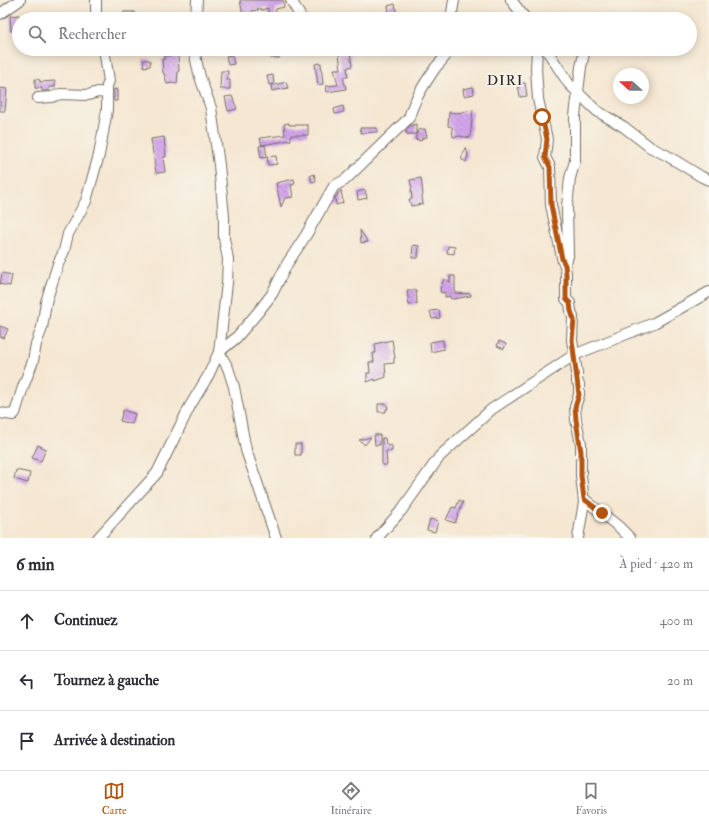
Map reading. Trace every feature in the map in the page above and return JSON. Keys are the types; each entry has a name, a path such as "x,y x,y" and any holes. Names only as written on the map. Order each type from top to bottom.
{"street":[{"path":"0,14 20,0"},
{"path":"96,0 96,12"},
{"path":"196,0 196,12"},
{"path":"291,0 298,12"},
{"path":"452,12 454,0"},
{"path":"511,0 520,12"},
{"path":"0,413 13,415 15,413 33,361 36,344 42,328 44,309 51,285 64,251 68,234 86,201 99,155 107,110 109,81 105,56"},
{"path":"98,538 157,473 219,352 227,283 228,259 224,238 224,217 219,165 211,108 200,77 196,56"},
{"path":"219,352 236,338 260,311 272,294 334,186 344,180 409,118 412,107 419,93 445,56"},
{"path":"537,56 538,99 547,139 545,157 550,167 551,205 562,259 565,265 566,299 570,303 574,320 572,340 579,395 575,407 581,452 581,472 584,499 578,538"},
{"path":"551,56 565,78 600,114 624,127 650,147 666,154 709,180"},
{"path":"565,265 568,256 568,195 576,153 574,126 584,56"},
{"path":"38,98 52,97 60,94 88,95 98,92 107,93"},
{"path":"377,538 401,511 440,456 492,409 574,355 654,323 709,292"},
{"path":"219,352 228,368 234,387 246,450 276,538"},
{"path":"584,499 619,527 630,538"}],"building":[{"path":"240,0 283,0 284,7 276,9 276,12 268,12 268,8 252,12 242,12"},
{"path":"395,4 397,12 389,12 388,6"},
{"path":"10,16 12,16 12,31 11,31"},
{"path":"165,56 178,56 179,71 177,84 167,84 163,73 162,59 165,59"},
{"path":"226,56 232,56 234,64 228,65"},
{"path":"271,56 279,56 279,58 271,58"},
{"path":"339,56 351,56 352,66 347,68 348,77 343,77 346,89 327,92 326,86 338,85 334,69 341,69"},
{"path":"143,60 150,60 150,66 144,67"},
{"path":"321,63 323,84 318,85 315,64"},
{"path":"221,71 228,71 227,80 230,80 230,89 220,89"},
{"path":"273,75 274,84 269,85 267,76"},
{"path":"35,79 40,80 40,82 55,81 55,87 49,87 49,91 42,91 42,88 35,88"},
{"path":"286,82 288,88 272,91 271,86"},
{"path":"525,83 527,96 520,97 518,84"},
{"path":"473,87 474,94 464,96 463,89"},
{"path":"0,88 7,89 5,111 0,111"},
{"path":"114,89 117,90 117,101 114,101"},
{"path":"232,96 237,109 228,111 225,97"},
{"path":"343,106 344,112 335,114 334,109"},
{"path":"473,110 470,138 460,136 453,137 452,127 448,126 449,112 457,113"},
{"path":"289,123 289,125 308,125 308,135 291,135 291,140 262,145 260,138 285,135 284,124"},
{"path":"416,124 416,134 407,134 407,132 405,132 410,126"},
{"path":"360,128 377,128 377,132 361,133"},
{"path":"425,129 427,137 422,138 421,141 415,139 418,130"},
{"path":"164,137 166,157 163,157 165,172 156,173 151,139"},
{"path":"265,145 267,157 261,158 259,146"},
{"path":"466,147 468,156 466,162 461,159"},
{"path":"276,156 277,164 268,165 267,157"},
{"path":"314,174 316,181 312,182 310,176"},
{"path":"421,178 423,204 411,206 409,199 412,199 410,180"},
{"path":"294,179 295,184 291,185 293,197 285,198 281,207 276,183"},
{"path":"341,190 343,203 336,205 335,198"},
{"path":"365,190 367,198 358,200 357,192"},
{"path":"360,230 368,242 361,243"},
{"path":"413,245 419,246 418,258 412,258"},
{"path":"448,246 455,247 454,254 447,253"},
{"path":"2,273 12,275 10,286 0,284"},
{"path":"450,276 455,276 455,293 471,294 471,296 453,299 450,298 450,296 445,297 445,292 441,293 440,289 444,279 450,282"},
{"path":"407,290 416,290 417,304 409,305"},
{"path":"439,310 440,318 432,319 430,311"},
{"path":"0,326 8,329 4,338 0,337"},
{"path":"392,340 395,358 394,363 385,364 386,377 367,382 367,373 370,373 369,362 374,362 373,353 376,353 375,344"},
{"path":"443,340 444,349 431,352 430,342"},
{"path":"499,341 506,344 504,349 497,346"},
{"path":"378,404 387,404 388,409 386,409 386,412 378,412"},
{"path":"123,410 135,414 132,424 120,421"},
{"path":"374,435 380,435 380,445 375,445"},
{"path":"371,437 365,445 359,440"},
{"path":"382,438 385,438 386,445 392,446 392,451 386,451 387,465 382,465"},
{"path":"295,444 301,444 301,455 295,455"},
{"path":"38,445 46,449 41,461 32,458"},
{"path":"16,470 30,473 28,483 14,479"},
{"path":"459,500 463,502 455,523 446,520 452,507 456,508"},
{"path":"430,519 438,521 435,532 427,530"}],"district":[{"name":"DIRI","path":"505,80"}],"route":[{"path":"542,117 547,139 545,157 550,167 551,205 562,259 565,265 566,299 570,303 571,311 574,317 572,340 577,382 579,384 579,395 575,407 581,444 582,492 584,499 602,513"}]}
